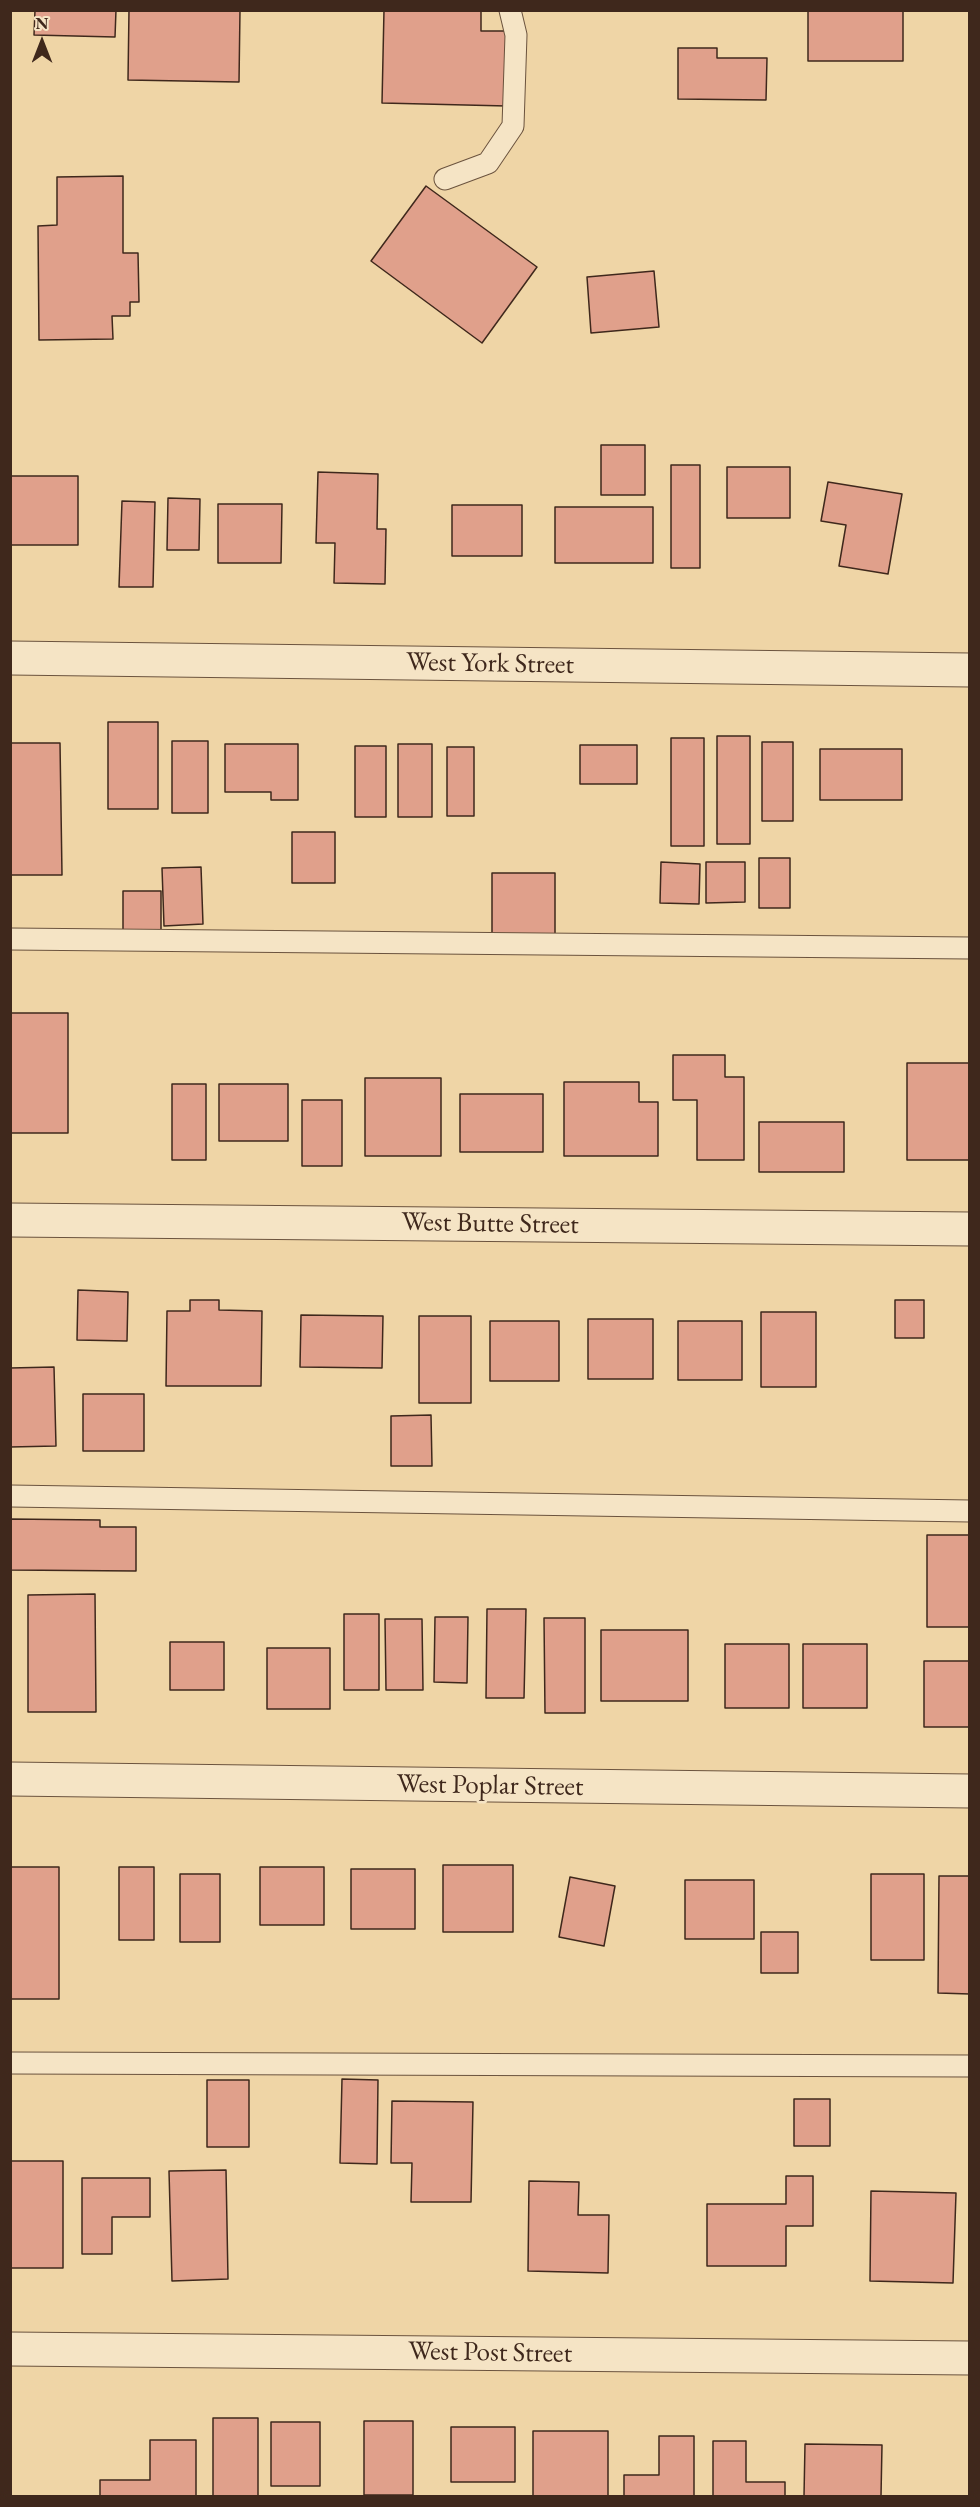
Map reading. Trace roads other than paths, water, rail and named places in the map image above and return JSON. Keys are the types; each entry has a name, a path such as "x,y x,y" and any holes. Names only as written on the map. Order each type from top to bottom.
{"street":[{"name":"West York Street","path":"10,658 969,670"},
{"name":"West Butte Street","path":"10,1220 969,1229"},
{"name":"West Poplar Street","path":"10,1779 969,1791"},
{"name":"West Post Street","path":"10,2349 969,2358"}],"lane":[{"path":"445,179 488,163 513,126 516,35 510,10"},
{"path":"10,939 969,948"},
{"path":"10,1496 969,1511"},
{"path":"10,2063 969,2066"}]}
